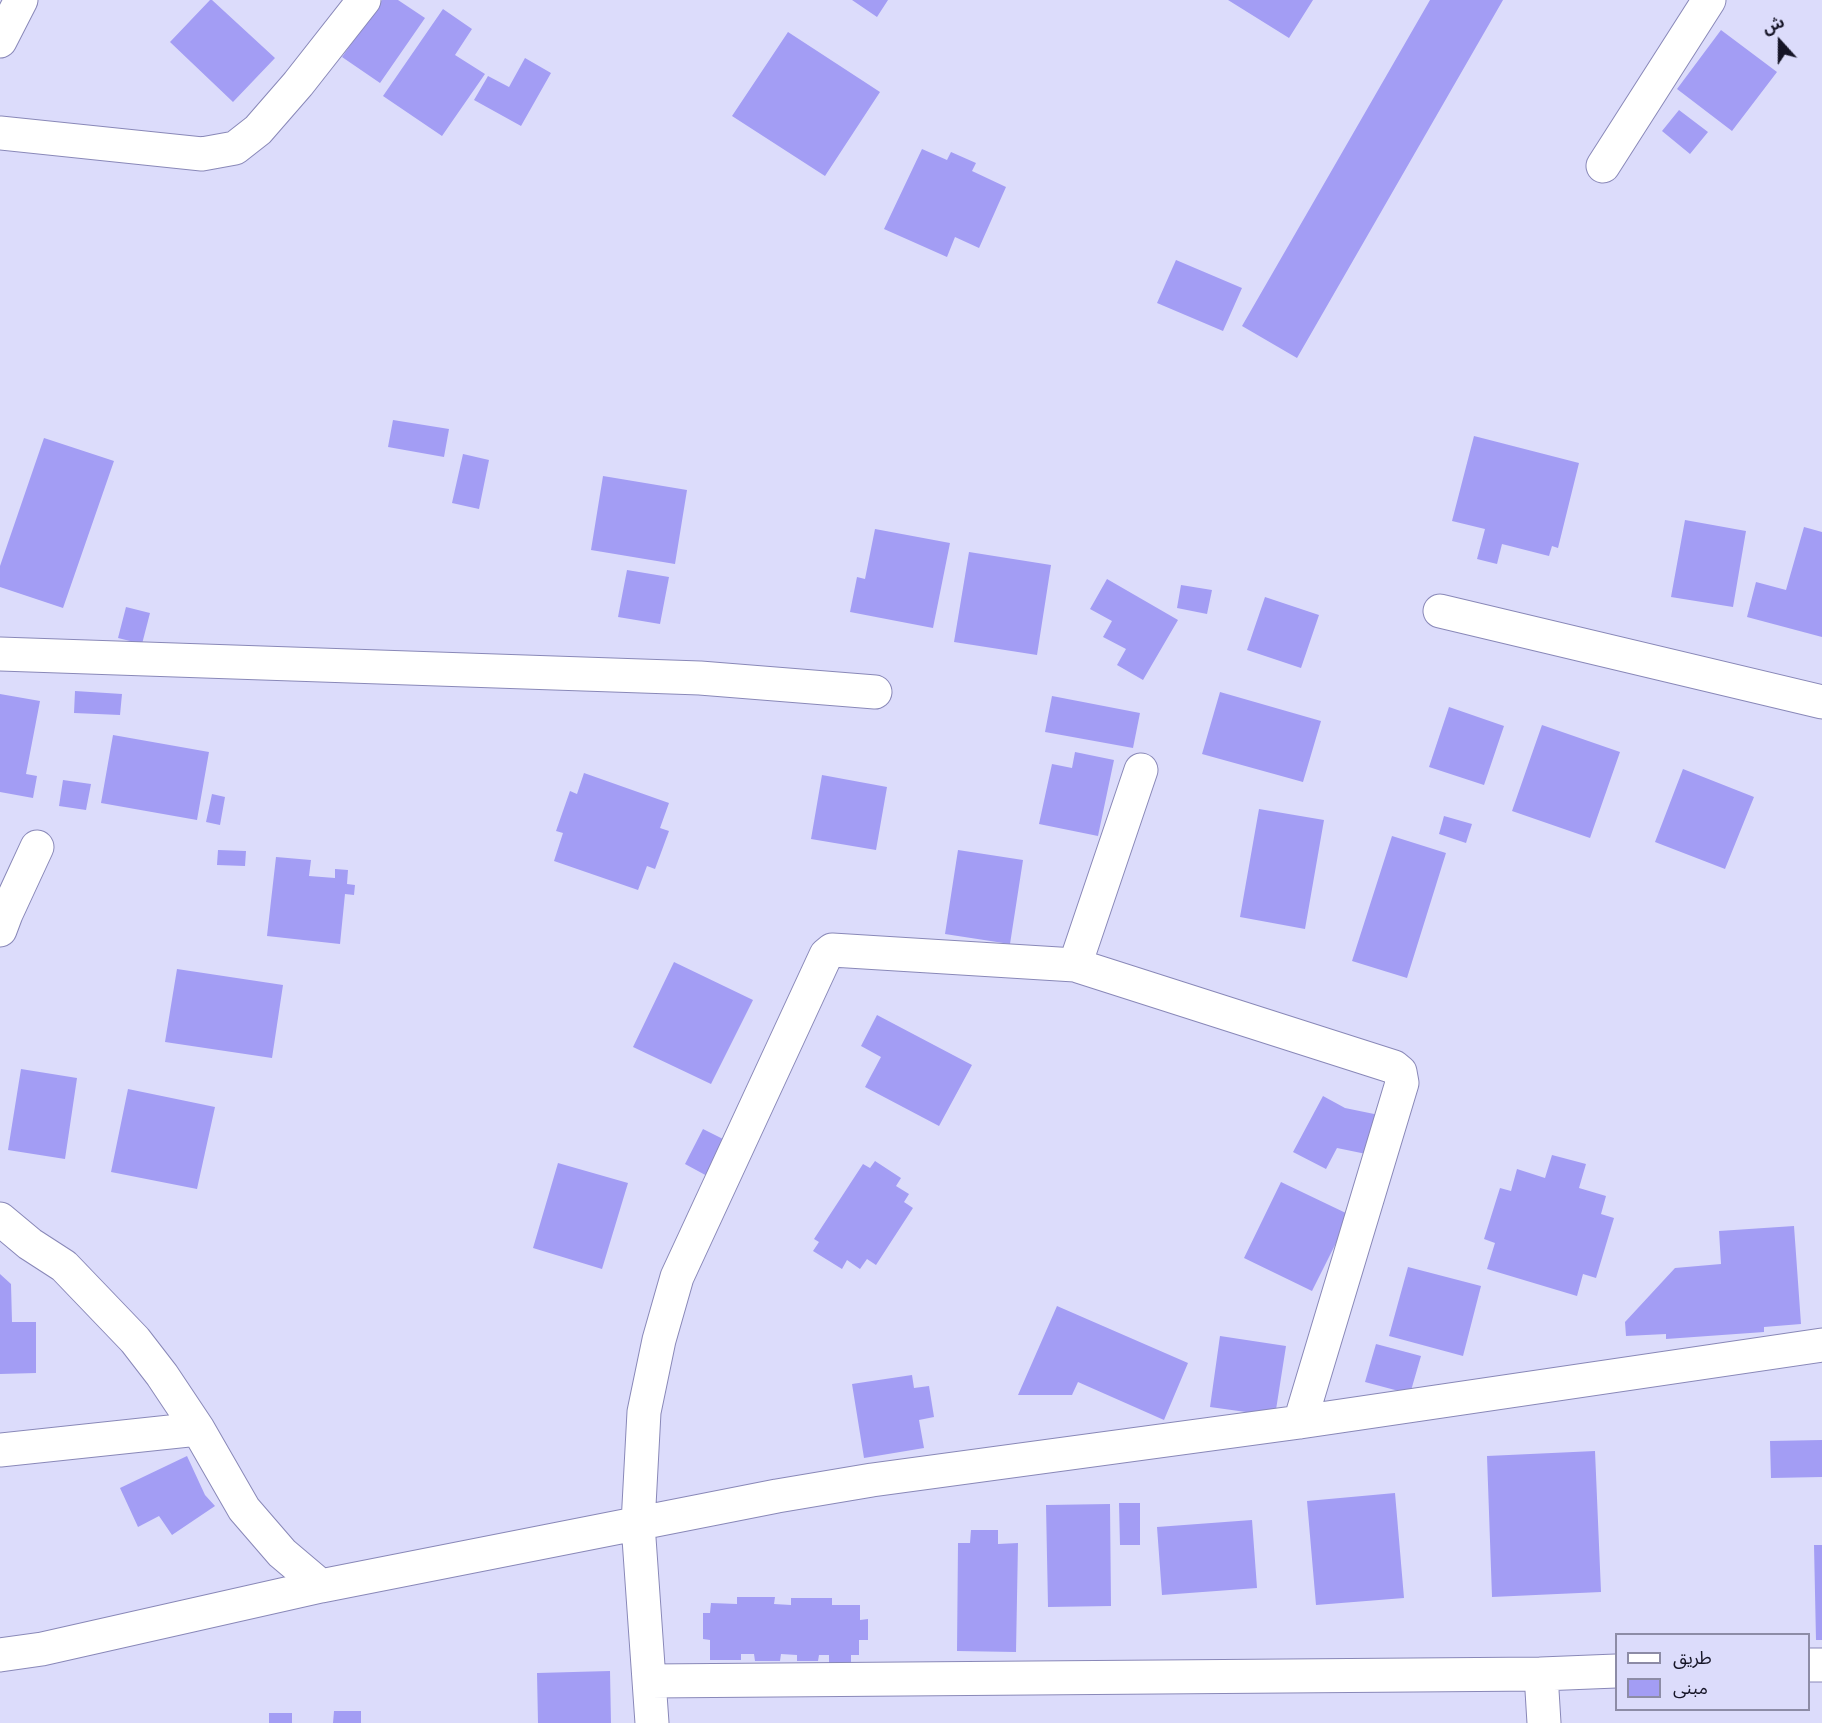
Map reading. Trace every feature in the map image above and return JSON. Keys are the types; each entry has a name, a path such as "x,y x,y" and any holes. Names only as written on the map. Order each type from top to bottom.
{"street":[{"path":"0,41 21,0"},
{"path":"0,133 202,154 235,148 258,130 364,0"},
{"path":"1603,166 1709,0"},
{"path":"1440,611 1822,702"},
{"path":"0,654 700,678 875,692"},
{"path":"1075,965 1141,770"},
{"path":"0,930 37,847"},
{"path":"652,1723 638,1524 644,1412 659,1340 676,1277 826,955 832,950 1075,965 1394,1067 1400,1072 1402,1083 1300,1422"},
{"path":"0,1219 30,1244 64,1266 128,1333 162,1375 198,1429 244,1509 282,1553 321,1586"},
{"path":"0,1655 42,1649 321,1586 777,1496 872,1480 1300,1422 1822,1345"},
{"path":"0,1450 198,1429"},
{"path":"650,1681 1541,1674 1615,1671"},
{"path":"1541,1674 1544,1723"}],"building":[{"path":"210,0 275,58 233,102 170,42"},
{"path":"382,0 398,0 425,18 380,83 342,57"},
{"path":"852,0 888,0 877,17"},
{"path":"1228,0 1313,0 1289,38"},
{"path":"1430,0 1503,0 1297,358 1242,326"},
{"path":"443,9 472,29 455,55 485,74 442,136 383,96"},
{"path":"1721,30 1777,72 1732,131 1677,89"},
{"path":"788,32 880,92 825,176 732,116"},
{"path":"525,58 551,73 521,126 474,100 488,76 509,87"},
{"path":"1679,110 1708,132 1690,154 1662,131"},
{"path":"922,149 947,160 951,152 976,163 972,171 1006,187 979,248 955,237 947,257 884,229"},
{"path":"1176,260 1242,288 1223,331 1157,303"},
{"path":"393,420 449,429 444,457 388,447"},
{"path":"1474,436 1579,463 1558,548 1552,546 1549,556 1502,544 1497,564 1477,559 1485,529 1452,521"},
{"path":"44,438 114,461 63,608 0,587 0,566"},
{"path":"463,454 489,460 479,509 452,503"},
{"path":"603,476 687,490 675,564 591,550"},
{"path":"1685,520 1746,531 1733,607 1671,597"},
{"path":"1804,527 1822,532 1822,637 1747,617 1756,582 1786,590"},
{"path":"875,529 950,543 933,628 850,612 857,577 865,579"},
{"path":"969,552 1051,565 1037,655 954,642"},
{"path":"627,570 669,577 660,624 618,617"},
{"path":"1107,579 1178,620 1143,680 1117,665 1126,649 1103,637 1112,621 1090,609"},
{"path":"1181,585 1212,590 1207,614 1177,608"},
{"path":"1265,597 1319,615 1301,668 1247,650"},
{"path":"126,607 150,613 142,644 118,638"},
{"path":"75,691 122,694 120,715 74,713"},
{"path":"1220,692 1321,721 1303,782 1202,754"},
{"path":"0,694 40,701 26,774 37,776 33,798 0,792"},
{"path":"1052,696 1140,713 1133,748 1045,732"},
{"path":"1449,707 1504,726 1484,785 1429,767"},
{"path":"1542,725 1620,752 1590,838 1512,811"},
{"path":"113,735 209,752 197,820 101,803"},
{"path":"1075,752 1114,760 1098,836 1039,824 1052,764 1072,768"},
{"path":"1683,769 1754,797 1725,869 1655,842"},
{"path":"584,773 669,803 660,828 669,831 655,869 647,866 638,890 554,861 563,833 556,831 570,791 577,794"},
{"path":"822,775 887,787 876,850 811,839"},
{"path":"63,780 91,784 86,810 59,806"},
{"path":"212,794 225,797 220,825 206,822"},
{"path":"1259,809 1324,820 1305,929 1240,917"},
{"path":"1444,816 1472,824 1466,843 1439,834"},
{"path":"1392,836 1446,853 1407,978 1352,961"},
{"path":"218,850 246,851 245,866 217,865"},
{"path":"958,850 1023,860 1010,944 945,934"},
{"path":"276,857 311,860 309,876 335,878 335,869 348,870 347,884 355,885 354,895 345,894 340,944 267,936"},
{"path":"674,962 753,1000 711,1084 633,1047"},
{"path":"177,969 283,985 272,1058 165,1042"},
{"path":"877,1015 972,1065 939,1126 865,1087 881,1057 861,1046"},
{"path":"21,1069 77,1078 65,1159 8,1150"},
{"path":"128,1089 215,1107 197,1189 111,1172"},
{"path":"1323,1096 1345,1108 1379,1115 1371,1155 1337,1148 1326,1169 1293,1152"},
{"path":"703,1129 727,1141 709,1177 685,1164"},
{"path":"1552,1155 1586,1164 1579,1188 1606,1196 1601,1214 1614,1218 1596,1278 1583,1274 1577,1296 1487,1269 1495,1243 1484,1239 1500,1188 1511,1191 1517,1169 1545,1178"},
{"path":"875,1161 901,1178 896,1186 909,1194 904,1202 913,1208 876,1265 867,1259 860,1269 847,1260 842,1269 813,1251 819,1242 814,1239 863,1164 870,1168"},
{"path":"558,1163 628,1183 602,1269 533,1248"},
{"path":"1281,1182 1350,1215 1312,1291 1244,1258"},
{"path":"1794,1226 1801,1324 1764,1327 1764,1332 1666,1339 1666,1334 1626,1336 1625,1322 1675,1268 1721,1264 1719,1231"},
{"path":"1408,1267 1481,1286 1463,1356 1389,1336"},
{"path":"0,1274 11,1284 12,1322 36,1322 36,1373 0,1374"},
{"path":"1057,1306 1188,1363 1164,1420 1078,1382 1072,1395 1018,1395"},
{"path":"1220,1336 1286,1346 1275,1416 1210,1407"},
{"path":"1376,1344 1421,1356 1410,1394 1365,1382"},
{"path":"912,1375 914,1388 929,1386 934,1417 919,1420 924,1448 864,1458 852,1384"},
{"path":"1822,1440 1822,1477 1771,1478 1770,1441"},
{"path":"1595,1451 1601,1592 1492,1597 1487,1456"},
{"path":"187,1456 205,1495 215,1506 172,1535 159,1516 138,1527 120,1488"},
{"path":"1395,1493 1404,1598 1316,1605 1307,1501"},
{"path":"1119,1503 1140,1503 1140,1545 1120,1545"},
{"path":"1110,1504 1111,1606 1048,1607 1046,1505"},
{"path":"1252,1520 1257,1588 1162,1595 1157,1527"},
{"path":"971,1530 998,1530 998,1544 1018,1543 1016,1652 957,1651 958,1543 970,1543"},
{"path":"1814,1545 1822,1545 1822,1640 1816,1640"},
{"path":"737,1597 775,1597 774,1604 791,1605 791,1598 832,1598 832,1605 860,1605 860,1620 868,1619 868,1640 859,1640 859,1655 851,1655 851,1663 829,1663 829,1655 819,1655 818,1661 797,1661 797,1655 781,1654 780,1661 755,1661 754,1654 741,1654 741,1660 710,1660 710,1640 703,1639 703,1613 710,1613 711,1603 737,1604"},
{"path":"610,1671 611,1723 538,1723 537,1673"},
{"path":"334,1711 361,1711 361,1723 333,1723"},
{"path":"269,1713 292,1713 292,1723 269,1723"}]}
